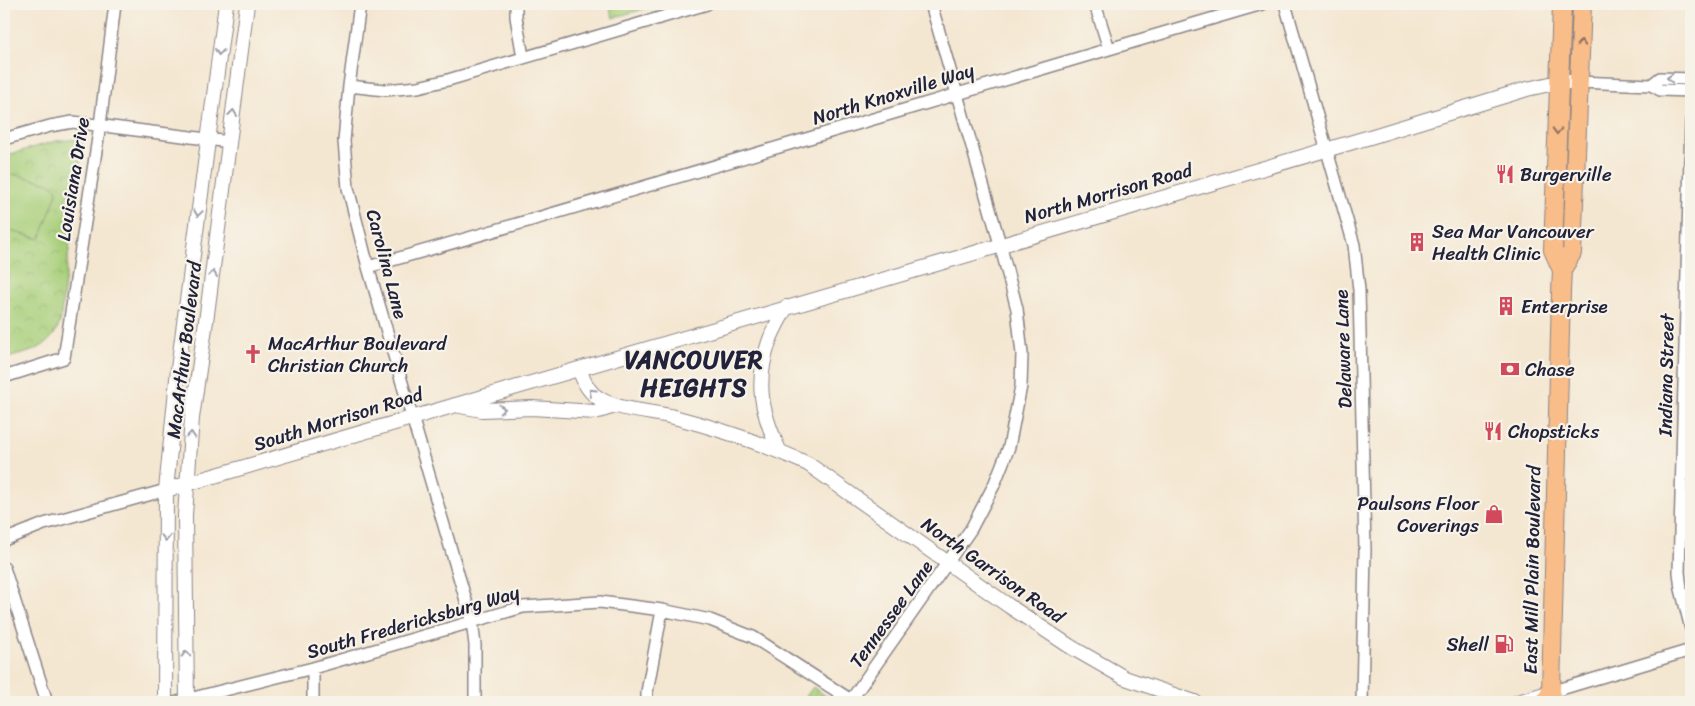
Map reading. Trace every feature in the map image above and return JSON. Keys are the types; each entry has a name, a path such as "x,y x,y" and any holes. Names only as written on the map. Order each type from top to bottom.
{"main road":[{"name":"East Mill Plain Boulevard","path":"1551,699 1562,270 1553,250 1562,4"},
{"name":"East Mill Plain Boulevard","path":"1562,270 1572,252 1582,4"}],"street":[{"name":"Louisiana Drive","path":"4,377 64,358 100,125 115,4"},
{"name":"MacArthur Boulevard","path":"165,702 166,490 178,369 226,4"},
{"name":"MacArthur Boulevard","path":"184,701 185,515 192,418 248,4"},
{"name":"Carolina Lane","path":"360,4 344,141 348,188 368,267 472,621 475,645 475,702"},
{"path":"516,4 516,17 523,57"},
{"path":"349,86 385,90 418,87 448,80 707,4"},
{"name":"Tennessee Lane","path":"852,701 971,529 994,486 1009,447 1021,386 1022,354 1017,309 931,4"},
{"path":"1095,4 1109,49"},
{"name":"North Knoxville Way","path":"368,267 1262,4"},
{"name":"Delaware Lane","path":"1285,4 1328,148 1354,245 1359,286 1365,550 1362,702"},
{"name":"North Morrison Road","path":"1652,85 1660,78 1691,80"},
{"name":"North Morrison Road","path":"579,369 1370,137 1527,89 1559,82 1578,82 1652,85 1660,90 1691,91"},
{"name":"Indiana Street","path":"1691,121 1687,398 1679,572 1686,587 1691,629"},
{"path":"4,139 50,126 73,122 230,142"},
{"path":"779,450 768,426 761,399 761,370 769,341 786,308"},
{"path":"579,369 587,389 600,400 616,406"},
{"name":"South Morrison Road","path":"166,490 412,416 579,369"},
{"path":"454,404 482,410 532,408 595,412 616,406"},
{"name":"North Garrison Road","path":"616,406 694,422 779,450 808,464 1009,606 1071,647 1125,678 1195,702"},
{"path":"4,540 44,524 166,490"},
{"path":"4,568 47,702"},
{"name":"South Fredericksburg Way","path":"184,701 313,668 523,607 600,602 662,610 710,620 753,637 852,701"},
{"path":"647,702 647,692 662,610"},
{"path":"1518,702 1551,699 1691,650"},
{"path":"313,668 313,702"}],"green space":[{"path":"609,4 660,4 613,18"},
{"path":"83,139 60,322 51,339 38,348 4,359 4,156 56,141"},
{"path":"4,172 49,183 56,188 57,193 40,239 4,229"},
{"path":"813,687 834,702 802,702"}],"place":[{"name":"Burgerville","path":"1505,174"},
{"name":"Sea Mar Vancouver Health Clinic","path":"1417,242"},
{"name":"Enterprise","path":"1506,306"},
{"name":"MacArthur Boulevard Christian Church","path":"253,354"},
{"name":"Chase","path":"1510,369"},
{"name":"Chopsticks","path":"1493,431"},
{"name":"Paulsons Floor Coverings","path":"1494,514"},
{"name":"Shell","path":"1504,644"}],"district":[{"name":"VANCOUVER HEIGHTS","path":"694,374"}]}
